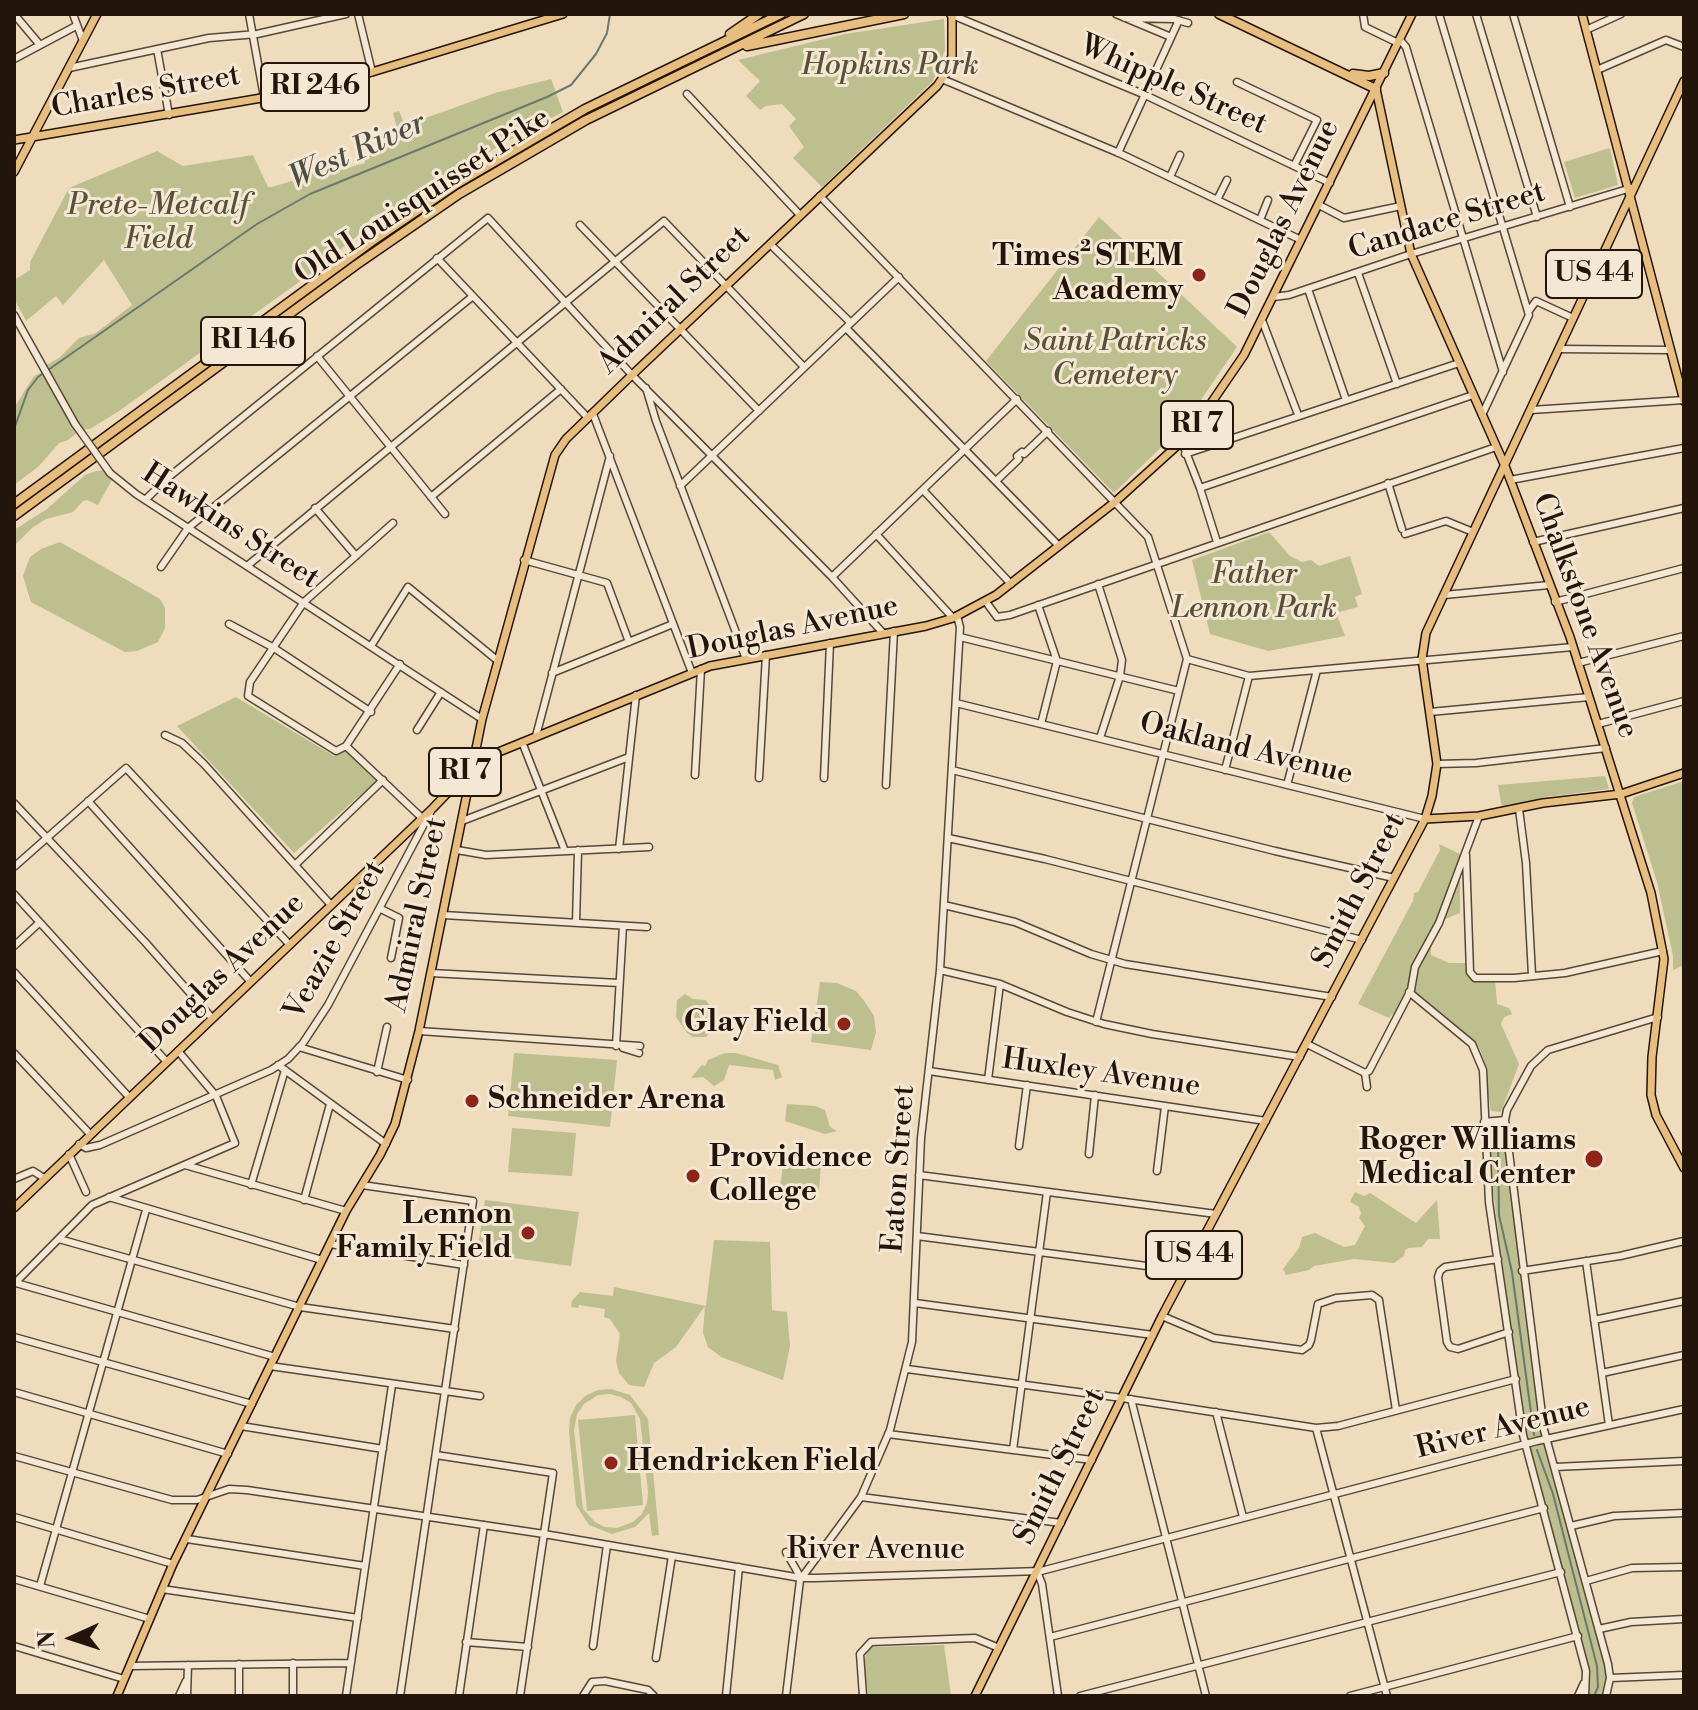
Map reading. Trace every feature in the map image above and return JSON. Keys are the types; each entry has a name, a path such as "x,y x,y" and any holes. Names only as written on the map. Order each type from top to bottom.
{"highway":[{"path":"706,50 759,14"},
{"name":"Old Louisquisset Pike","path":"15,503 388,230 466,177 585,109 781,14"},
{"name":"Old Louisquisset Pike","path":"14,516 442,205 558,135 804,14"},
{"path":"716,56 774,39 904,14"},
{"path":"1219,14 1376,89"},
{"path":"1337,70 1365,76 1384,73"}],"main road":[{"path":"14,172 97,14"},
{"name":"Charles Street","path":"14,140 264,97 372,72 563,14"},
{"path":"942,79 953,53 952,14"},
{"name":"Douglas Avenue","path":"14,1208 433,808 473,764 497,751 701,669 955,617 986,602 1115,502 1200,422 1241,359 1412,14"},
{"path":"1582,14 1684,401"},
{"name":"Admiral Street","path":"117,1696 173,1564 346,1211 386,1144 400,1109 457,850 477,740 555,455 566,439 942,79"},
{"name":"Smith Street","path":"975,1696 1185,1271 1425,819 1437,764 1422,659 1426,633 1631,191 1681,94 1684,81"},
{"name":"Chalkstone Avenue","path":"1376,89 1411,254 1505,466 1573,647 1651,893 1663,951 1651,1095 1656,1115 1684,1168"},
{"path":"477,740 489,751 497,751"},
{"name":"Oakland Avenue","path":"1425,819 1479,816 1621,794 1684,773"}],"street":[{"path":"14,14 40,45"},
{"path":"73,14 83,41"},
{"path":"249,14 264,97"},
{"path":"69,68 218,36 253,34 346,14"},
{"path":"358,14 372,72"},
{"name":"Whipple Street","path":"952,14 1143,94 1330,183"},
{"path":"1116,14 1171,37"},
{"path":"1363,14 1365,27 1406,47 1503,372"},
{"path":"1439,14 1528,314"},
{"path":"1476,14 1537,217"},
{"path":"1513,14 1570,207"},
{"path":"1586,30 1621,14"},
{"path":"1125,18 1188,23"},
{"path":"1118,153 1179,20"},
{"path":"14,59 76,26"},
{"path":"1597,70 1666,40 1684,47"},
{"path":"157,49 169,115"},
{"path":"942,79 1118,153 1301,240"},
{"path":"1237,82 1317,120 1294,166"},
{"path":"687,94 800,215"},
{"path":"1170,177 1180,155"},
{"path":"1217,200 1227,180"},
{"name":"Candace Street","path":"1273,297 1631,191"},
{"path":"820,196 1148,537 1187,659 1096,1022"},
{"path":"1260,220 1268,200"},
{"path":"1319,205 1344,218 1401,206"},
{"path":"145,500 488,218 632,375 832,577 883,633"},
{"path":"247,566 664,221 804,367"},
{"path":"580,225 759,411"},
{"path":"770,244 1059,546"},
{"path":"437,258 561,389 591,416 610,456 692,673"},
{"path":"1358,273 1397,384"},
{"path":"680,486 899,277"},
{"path":"1308,289 1346,400"},
{"path":"161,567 188,528 473,296"},
{"path":"1482,415 1536,301 1573,318"},
{"name":"Hawkins Street","path":"14,315 75,424 110,473 145,500 482,719"},
{"path":"1262,320 1297,412"},
{"path":"1559,349 1670,350"},
{"path":"317,356 445,514"},
{"path":"1185,454 1459,363"},
{"path":"646,388 746,659"},
{"path":"431,497 561,389"},
{"path":"1200,488 1473,395"},
{"path":"832,577 1017,399"},
{"path":"1531,410 1684,401"},
{"path":"996,481 1019,459 1017,456 1022,452 1024,454 1048,431"},
{"path":"1182,442 1217,542"},
{"path":"986,602 997,617 1038,605 1496,447"},
{"path":"1510,480 1684,448"},
{"path":"536,736 610,456"},
{"path":"1388,483 1403,532 1446,521 1473,532"},
{"path":"923,490 1011,584"},
{"path":"315,508 356,556"},
{"path":"1533,542 1684,508"},
{"path":"393,523 304,602 250,682 248,696 334,751 346,746 400,664"},
{"path":"876,534 955,617"},
{"path":"524,560 607,583 629,642"},
{"path":"1555,602 1684,568"},
{"path":"1098,584 1122,660 1120,676 1100,738"},
{"path":"1444,595 1549,585"},
{"path":"371,646 408,587 498,661"},
{"path":"1038,605 1057,661 1041,724"},
{"name":"Eaton Street","path":"786,1696 801,1578 861,1497 888,1434 907,1369 915,1303 921,1130 940,970 960,637 955,617"},
{"path":"229,624 274,648 371,712"},
{"path":"552,673 673,624"},
{"path":"886,785 894,631"},
{"path":"1578,663 1684,636"},
{"path":"960,637 1179,691"},
{"path":"824,778 830,643"},
{"path":"1187,659 1249,676 1573,647"},
{"path":"759,778 766,655"},
{"path":"695,775 701,669"},
{"path":"1287,785 1317,670"},
{"path":"1225,770 1249,676"},
{"path":"417,730 441,692"},
{"path":"619,849 636,695"},
{"path":"1430,712 1589,697"},
{"path":"1598,724 1684,701"},
{"name":"Oakland Avenue","path":"956,703 1425,819"},
{"path":"165,735 182,743 204,764 331,905"},
{"path":"522,742 565,851"},
{"path":"346,746 422,818"},
{"path":"1437,764 1476,763 1606,748"},
{"path":"462,821 629,757"},
{"path":"14,867 126,768 289,944"},
{"path":"952,770 1394,878"},
{"path":"295,865 383,780"},
{"path":"88,801 250,981"},
{"path":"14,803 212,1018"},
{"name":"Veazie Street","path":"79,1144 86,1148 100,1145 216,1096 278,1065 299,1047 328,1005 433,808"},
{"path":"1519,809 1526,863 1532,975"},
{"path":"1365,1073 1369,1071 1409,992 1415,967 1439,923 1479,816"},
{"path":"948,838 1045,859 1362,940"},
{"path":"457,850 486,855 649,847"},
{"path":"576,923 578,850"},
{"path":"1466,855 1471,976 1490,979 1565,973 1663,951"},
{"path":"14,894 166,1061"},
{"path":"944,905 1015,922 1112,961 1163,972 1332,997"},
{"path":"381,909 399,918 391,958"},
{"path":"443,915 647,927"},
{"path":"14,946 39,923"},
{"path":"616,1046 623,926"},
{"path":"940,970 1000,984 1096,1022 1300,1057"},
{"path":"14,972 129,1097"},
{"path":"431,973 619,983"},
{"path":"988,1080 1000,984"},
{"path":"1409,992 1450,1025 1476,1052 1483,1070 1489,1202 1526,1445 1578,1636 1586,1676 1585,1696"},
{"path":"1606,1696 1610,1678 1599,1629 1547,1439 1522,1271 1505,1120 1507,1110 1531,1066 1542,1054 1658,1017"},
{"path":"377,1072 387,1027"},
{"path":"419,1031 640,1049"},
{"path":"1307,1044 1365,1073"},
{"path":"299,1047 408,1080"},
{"path":"178,1051 216,1096 235,1143 92,1205 15,1283 275,1357"},
{"path":"14,1053 90,1134"},
{"path":"278,1065 386,1144"},
{"path":"251,1185 285,1070"},
{"name":"Huxley Avenue","path":"929,1071 1266,1121"},
{"path":"1365,1073 1367,1087"},
{"path":"1019,1146 1027,1085"},
{"path":"1089,1154 1095,1095"},
{"path":"304,1200 330,1104"},
{"path":"1157,1171 1165,1106"},
{"path":"1484,1122 1505,1120"},
{"path":"69,1154 86,1192"},
{"path":"185,1165 346,1211"},
{"path":"14,1179 33,1171 44,1178"},
{"path":"919,1175 1216,1214"},
{"path":"362,1185 473,1201 400,1696"},
{"path":"1013,1450 1047,1192"},
{"path":"109,1197 322,1260"},
{"path":"40,1586 146,1210"},
{"path":"917,1236 1185,1271"},
{"path":"59,1239 300,1307 455,1329"},
{"path":"1522,1271 1684,1241"},
{"path":"330,1244 464,1265"},
{"path":"1498,1259 1445,1267 1440,1271 1438,1277 1447,1342 1450,1347 1458,1349 1509,1332"},
{"path":"1586,1261 1609,1425"},
{"path":"1162,1316 1214,1338 1302,1350 1311,1340 1318,1304 1336,1298 1372,1295 1379,1300 1396,1410"},
{"path":"1594,1320 1684,1301"},
{"path":"915,1303 1153,1335"},
{"path":"14,1337 252,1404"},
{"path":"1602,1373 1684,1355"},
{"path":"270,1366 480,1396"},
{"path":"907,1369 1316,1428 1338,1426 1516,1379"},
{"path":"346,1696 392,1385"},
{"path":"14,1392 228,1454"},
{"path":"1131,1399 1201,1666 1206,1696"},
{"name":"River Avenue","path":"14,1456 172,1500 197,1500 229,1489 247,1490 544,1534 801,1578 1037,1571 1547,1439 1684,1409"},
{"path":"1216,1412 1243,1517"},
{"path":"241,1426 383,1449"},
{"path":"1316,1428 1387,1696"},
{"path":"888,1434 1092,1460"},
{"path":"436,1455 553,1473 520,1696"},
{"path":"1555,1467 1684,1461"},
{"path":"861,1497 1061,1523"},
{"path":"1050,1637 1544,1508"},
{"path":"1571,1526 1614,1516 1684,1513"},
{"path":"14,1517 173,1564"},
{"path":"459,1696 484,1525"},
{"path":"187,1539 365,1566"},
{"path":"593,1646 607,1545"},
{"path":"774,1573 784,1566 786,1552 801,1578"},
{"path":"656,1658 672,1556"},
{"path":"726,1696 739,1567"},
{"path":"1586,1581 1632,1568 1684,1567"},
{"path":"1037,1571 1042,1584 1058,1696"},
{"path":"1080,1696 1561,1572"},
{"path":"14,1579 150,1619"},
{"path":"162,1589 358,1618"},
{"path":"1599,1629 1631,1622 1684,1619"},
{"path":"1350,1696 1578,1636"},
{"path":"863,1696 860,1654 871,1642 975,1638 999,1648"},
{"path":"466,1642 528,1647"},
{"path":"14,1646 124,1679"},
{"path":"293,1663 293,1696"},
{"path":"130,1666 351,1663"},
{"path":"239,1664 239,1696"},
{"path":"187,1696 188,1665"},
{"path":"1610,1678 1684,1675"},
{"path":"1578,1696 1586,1676"},
{"path":"179,1696 187,1678"},
{"path":"583,1696 592,1682 605,1681 648,1690 654,1696"}],"green space":[{"name":"Hopkins Park","path":"944,19 945,50 933,81 822,187 793,158 804,147 789,126 796,119 782,104 760,110 746,96 760,81 738,60 845,34"},
{"name":"Prete-Metcalf Field","path":"551,79 563,112 502,144 411,201 372,217 357,236 317,269 119,411 59,443 39,466 14,485 14,408 34,376 45,371 45,366 59,358 79,338 96,333 132,305 104,260 63,305 56,296 26,321 14,299 14,280 30,270 30,262 69,188 157,151 183,166 253,155 268,187 272,187 305,177 310,169 325,174 365,163 364,154 387,147 386,139 399,135 393,113 399,111 404,123 409,124 495,93"},
{"path":"1610,148 1618,185 1575,198 1564,162"},
{"name":"Saint Patricks Cemetery","path":"1099,217 1237,347 1183,426 1114,493 986,361"},
{"path":"107,470 113,478 98,505 83,501 73,512 46,519 14,546 14,530 47,509 85,475"},
{"name":"Father Lennon Park","path":"1269,532 1290,556 1302,562 1311,560 1319,566 1350,556 1362,594 1355,597 1358,607 1336,613 1345,636 1268,651 1210,634 1192,560"},
{"path":"60,542 160,599 165,608 165,628 158,642 137,651 125,652 31,602 23,576 30,557"},
{"path":"236,697 334,756 352,747 380,778 294,853 177,726"},
{"path":"1605,776 1609,789 1546,797 1502,808 1498,785"},
{"path":"1684,781 1684,965 1673,970 1673,956 1657,882 1632,803 1634,797"},
{"path":"1439,844 1464,856 1460,868 1460,913 1440,921 1431,938 1431,955 1449,963 1468,963 1470,973 1495,979 1497,1004 1509,1008 1512,1014 1504,1017 1501,1024 1519,1064 1501,1112 1491,1111 1486,1081 1488,1071 1479,1047 1474,1047 1412,995 1389,1018 1358,1004 1413,901 1414,893 1418,892 1440,850"},
{"name":"Glay Field","path":"820,982 837,983 856,991 865,1002 874,1016 876,1032 871,1050 811,1042"},
{"path":"685,994 693,999 706,1000 712,1009 714,1028 706,1037 693,1037 687,1033 676,1017 677,1000"},
{"path":"514,1053 617,1060 610,1127 508,1116"},
{"path":"725,1053 736,1053 778,1065 782,1077 775,1080 773,1070 729,1065 724,1080 714,1086 703,1077 691,1078 708,1060"},
{"path":"787,1104 825,1110 830,1127 837,1131 825,1134 785,1121"},
{"path":"1484,1122 1505,1125 1547,1439 1610,1678 1606,1696 1587,1696 1589,1679 1526,1445"},
{"path":"512,1128 576,1133 572,1176 508,1172"},
{"path":"802,1163 821,1165 819,1190 780,1187 783,1166 801,1168"},
{"path":"1355,1192 1364,1196 1370,1193 1416,1223 1437,1200 1440,1239 1428,1239 1422,1247 1405,1250 1404,1256 1394,1263 1354,1259 1286,1275 1283,1269 1299,1248 1302,1237 1315,1233 1344,1247 1355,1245 1365,1226 1359,1218 1359,1207 1350,1202"},
{"name":"Lennon Family Field","path":"485,1200 579,1212 571,1266 477,1253"},
{"path":"714,1240 770,1242 772,1310 787,1312 790,1346 783,1380 721,1357 708,1347 703,1333 705,1306 676,1347 654,1363 644,1387 629,1385 619,1373 616,1361 620,1334 610,1319 604,1317 605,1309 579,1305 578,1308 571,1307 572,1301 580,1292 613,1296 614,1287 706,1306"},
{"path":"611,1389 630,1395 648,1419 659,1535 652,1536 649,1513 635,1527 612,1534 589,1525 576,1505 570,1418 585,1396 598,1390","holes":["598,1395 621,1397 631,1403 640,1419 648,1492 642,1514 633,1522 617,1528 595,1522 583,1509 574,1430 577,1414 584,1404"]},
{"name":"Hendricken Field","path":"635,1415 643,1505 587,1511 578,1420"},
{"path":"944,1645 951,1696 868,1696 864,1664 867,1651 872,1647"}],"waterway":[{"name":"West River","path":"14,429 28,390 38,377 257,224 310,194 571,85 596,54 607,33 610,14"},
{"path":"1498,1140 1499,1215 1512,1272 1534,1435"},
{"path":"1537,1450 1553,1494 1597,1666 1598,1687 1594,1696"}],"place":[{"name":"Times² STEM Academy","path":"1199,275"},
{"name":"Glay Field","path":"844,1024"},
{"name":"Schneider Arena","path":"472,1101"},
{"name":"Roger Williams Medical Center","path":"1594,1159"},
{"name":"Providence College","path":"693,1176"},
{"name":"Lennon Family Field","path":"528,1233"},
{"name":"Hendricken Field","path":"611,1463"}]}
